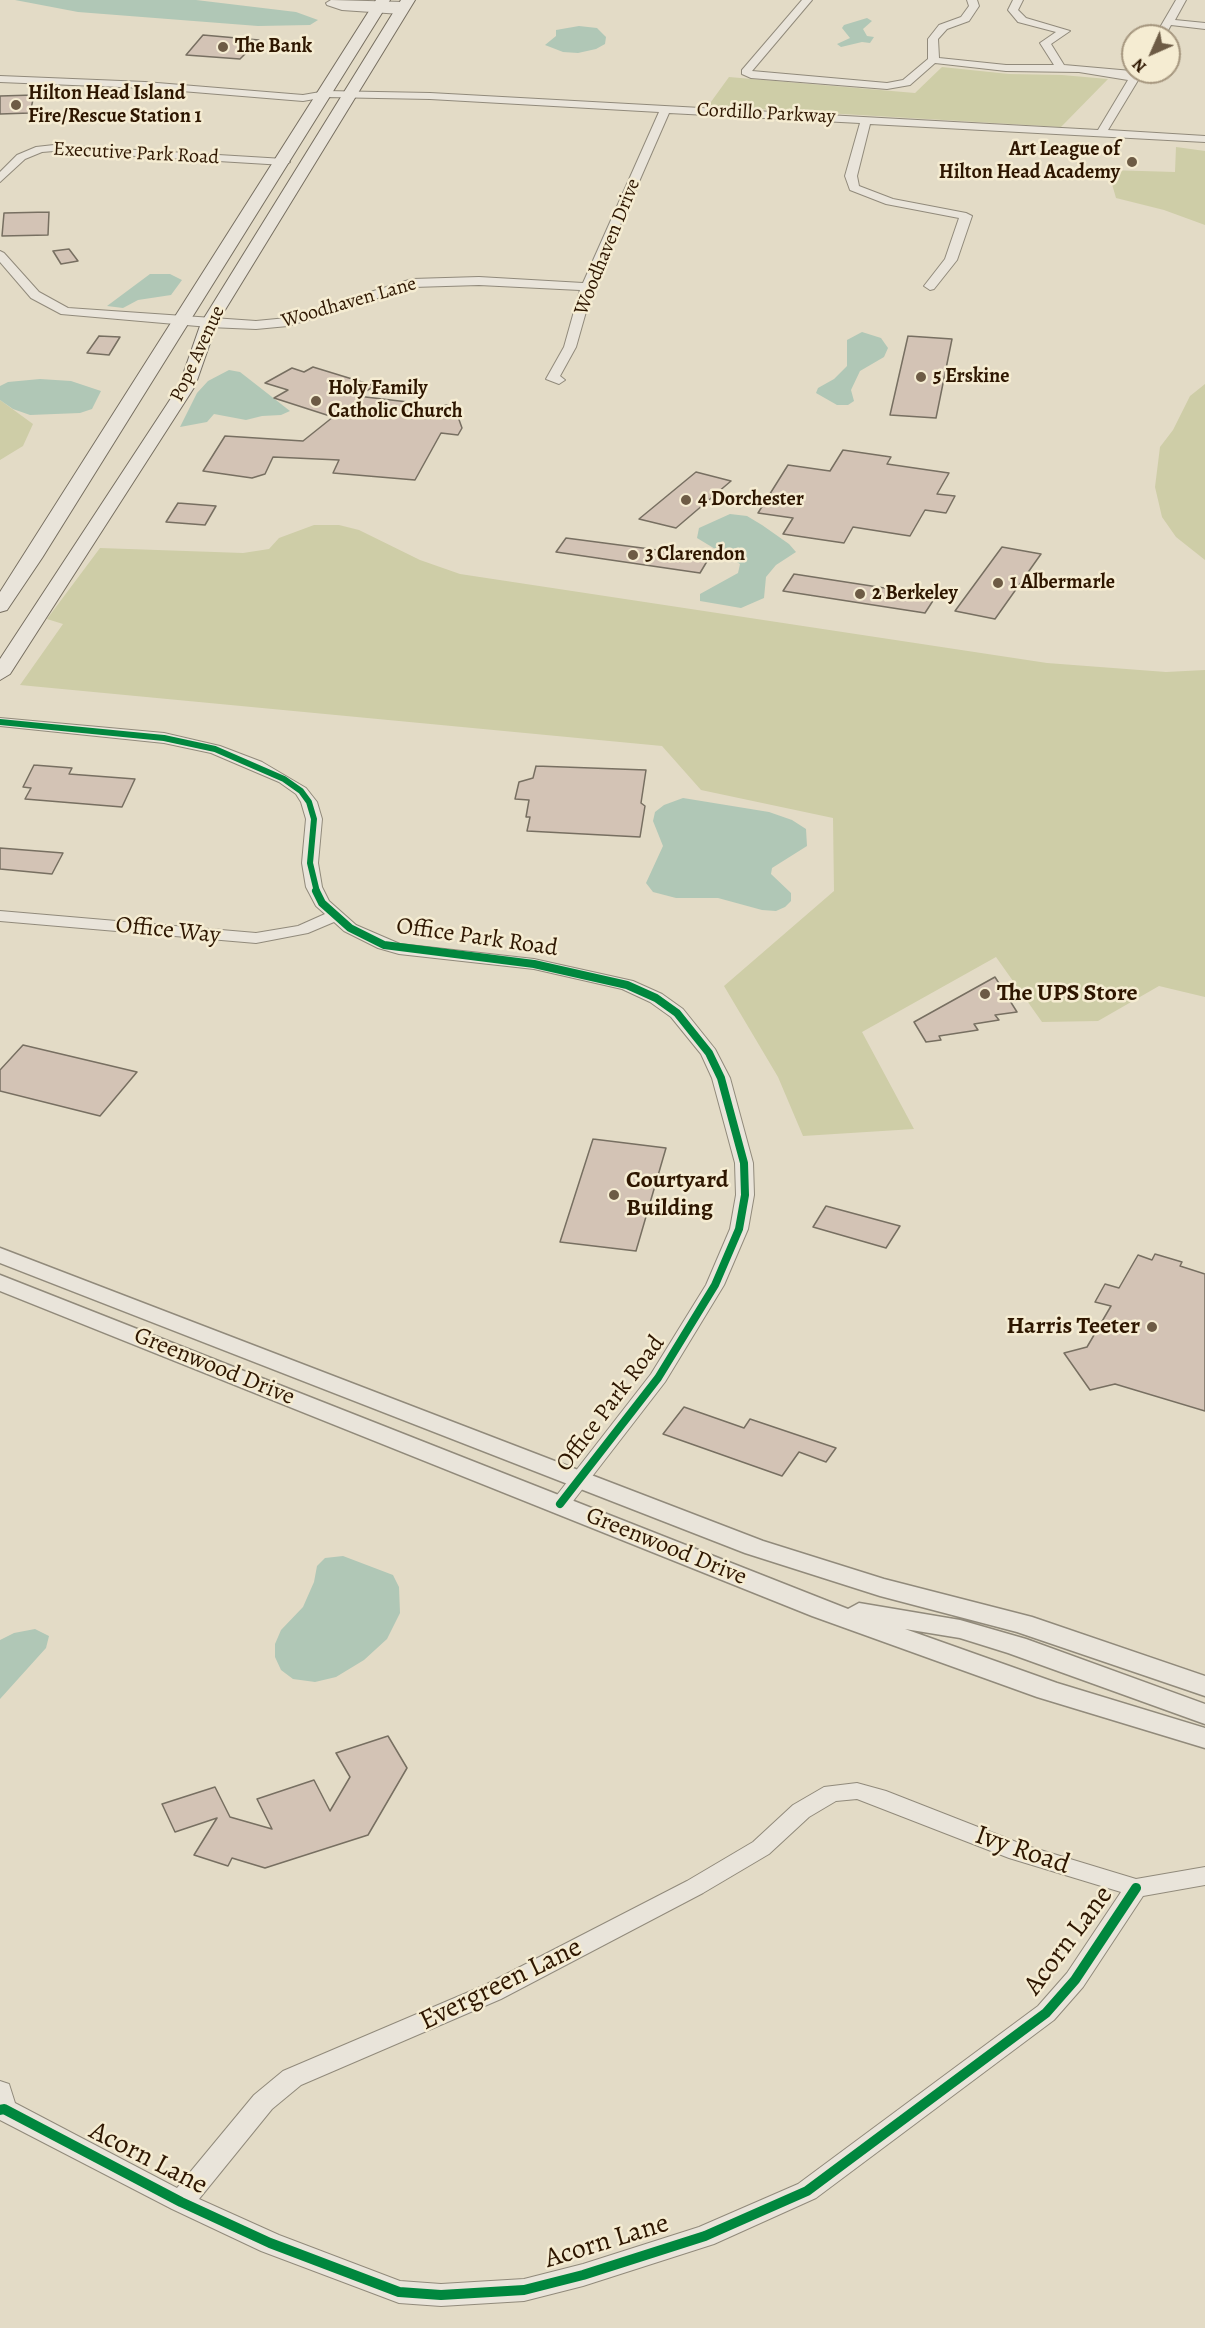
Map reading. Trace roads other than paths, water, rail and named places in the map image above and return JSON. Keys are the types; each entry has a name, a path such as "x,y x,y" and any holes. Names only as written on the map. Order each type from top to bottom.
{"main road":[{"name":"Pope Avenue","path":"0,606 33,558 284,162 380,4"},
{"name":"Pope Avenue","path":"0,674 188,386 209,323 404,5"},
{"path":"81,480 124,484"}],"street":[{"path":"807,0 746,72 751,75 887,86 906,83 933,60 935,55 933,39 943,27 965,19 974,6 972,0"},
{"path":"1018,0 1013,10 1022,20 1065,31 1045,43 1061,68"},
{"path":"1181,0 1169,22 1205,26"},
{"path":"327,3 404,5"},
{"path":"933,60 1006,68 1061,68 1121,73"},
{"name":"Cordillo Parkway","path":"0,77 145,85 284,98 351,94 666,108 1205,139"},
{"path":"1101,133 1131,84"},
{"name":"Woodhaven Drive","path":"559,380 552,379 570,347 587,287 666,108"},
{"path":"866,120 851,176 854,188 890,202 966,216 951,260 930,286"},
{"name":"Executive Park Road","path":"0,179 21,157 40,149 54,148 284,162"},
{"path":"0,255 35,295 65,311 183,321"},
{"name":"Woodhaven Lane","path":"183,321 256,325 288,322 412,283 469,281 587,287"},
{"name":"Office Park Road","path":"0,723 175,741 215,749 284,779 301,791 309,802 314,819 314,842 310,863 314,887 322,903 334,916 370,938 399,949 534,964 642,990 677,1014 693,1030 710,1053 721,1078 744,1162 745,1195 739,1229 715,1285 658,1378 560,1504"},
{"name":"Office Way","path":"0,916 225,938 256,938 302,930 334,916"},
{"name":"Greenwood Drive","path":"0,1255 754,1547 824,1571 1023,1624 1205,1686"},
{"name":"Greenwood Drive","path":"0,1282 821,1609 1047,1690 1205,1738"},
{"path":"821,1609 867,1612 921,1621 1017,1646 1205,1714"},
{"name":"Ivy Road","path":"843,1790 878,1797 1017,1852 1136,1888 1205,1876"},
{"name":"Evergreen Lane","path":"182,2202 263,2102 279,2087 304,2071 350,2055 493,1992 591,1942 727,1870 761,1848 819,1798 843,1790"},
{"name":"Acorn Lane","path":"1,2104 182,2202 270,2243 399,2292 416,2294 524,2290 583,2275 705,2236 807,2191 1046,2013 1075,1980 1136,1888"}],"place":[{"name":"The Bank","path":"223,47"},
{"name":"Hilton Head Island Fire/Rescue Station 1","path":"16,105"},
{"name":"Art League of Hilton Head Academy","path":"1132,162"},
{"name":"5 Erskine","path":"921,377"},
{"name":"Holy Family Catholic Church","path":"316,401"},
{"name":"4 Dorchester","path":"686,500"},
{"name":"3 Clarendon","path":"633,555"},
{"name":"1 Albermarle","path":"998,583"},
{"name":"2 Berkeley","path":"860,594"},
{"name":"The UPS Store","path":"985,994"},
{"name":"Courtyard Building","path":"614,1195"},
{"name":"Harris Teeter","path":"1152,1327"}]}
